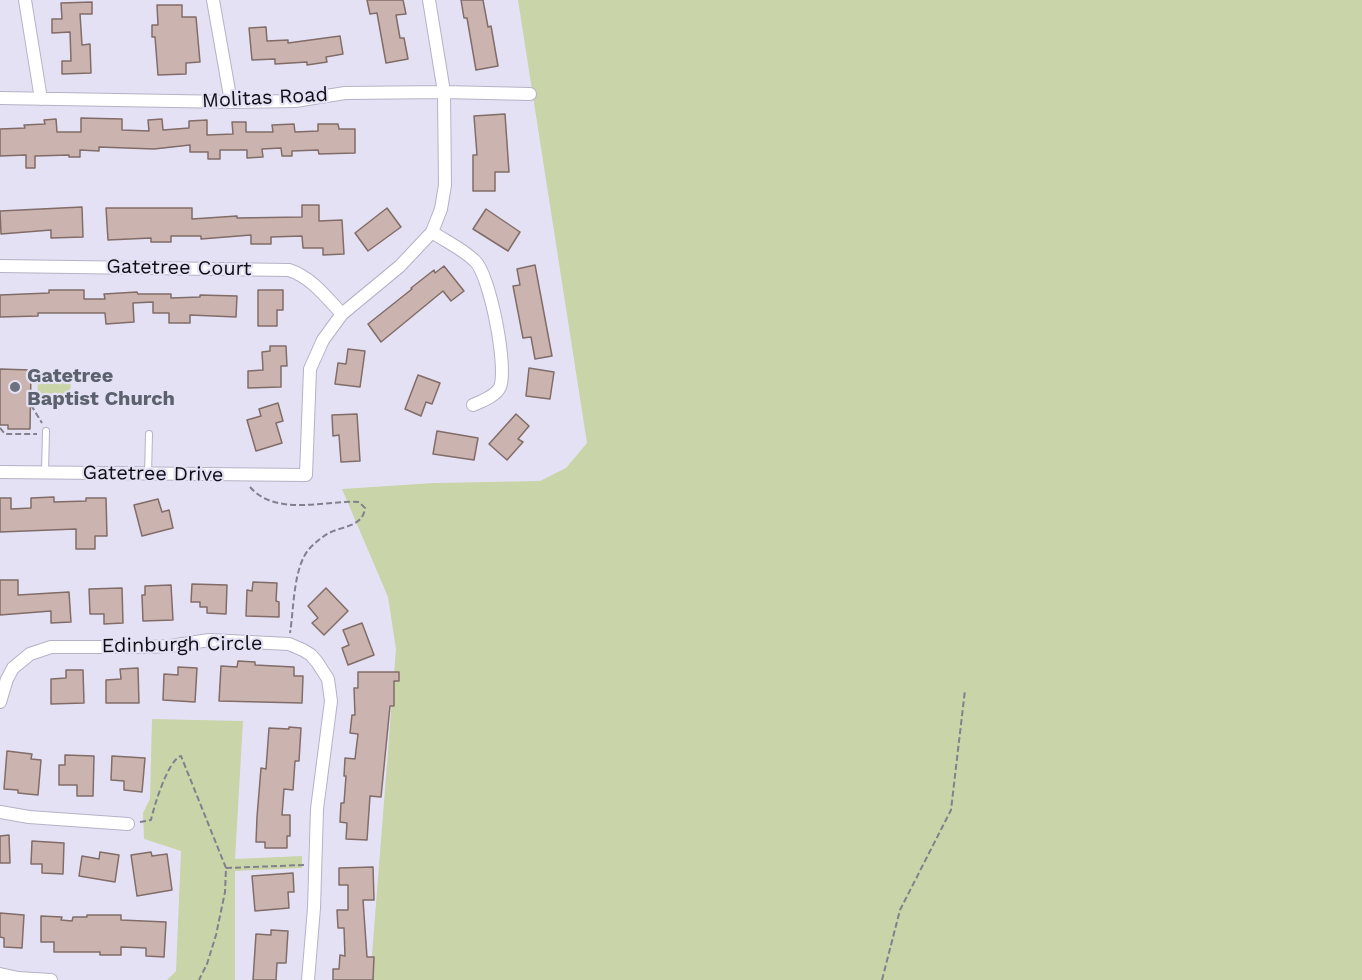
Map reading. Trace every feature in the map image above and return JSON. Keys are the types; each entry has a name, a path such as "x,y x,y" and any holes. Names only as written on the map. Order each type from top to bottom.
{"street":[{"path":"25,0 41,99"},
{"path":"213,0 231,102"},
{"path":"342,314 400,266 432,232 441,209 445,185 444,92 429,0"},
{"name":"Molitas Road","path":"0,98 231,102 295,101 345,93 530,94"},
{"path":"432,232 475,261 483,273 488,288 503,370 500,388 488,399 473,405"},
{"name":"Gatetree Court","path":"0,266 290,270 310,282 342,314"},
{"name":"Gatetree Drive","path":"0,472 306,475 310,369 323,340 342,314"},
{"name":"Edinburgh Circle","path":"0,702 13,668 30,654 51,647 170,646 209,640 289,644 303,650 317,662 330,686 331,701 316,809 308,980"},
{"path":"0,812 29,817 128,824"},
{"path":"0,974 18,978 51,980"}],"lane":[{"path":"45,473 46,433"},
{"path":"148,434 148,474"}],"path":[{"path":"0,428 5,434 46,433 31,405"},
{"path":"242,475 259,496 266,499 292,504 359,502 365,508 359,521 327,534 306,554 297,582 289,644"},
{"path":"882,980 900,910 951,810 965,690"},
{"path":"128,824 151,820 154,804 174,760 181,756 226,868 225,892 216,935 207,964 199,980"},
{"path":"226,868 315,864"}],"green space":[{"path":"518,0 1362,0 1362,980 370,980 396,649 388,597 342,489 434,483 540,481 566,468 587,443"},
{"path":"38,375 71,376 70,404 37,403"},
{"path":"152,719 243,721 235,859 302,856 302,868 235,871 235,980 167,980 176,971 181,851 144,839 143,813 150,799"}],"building":[{"path":"367,0 403,0 406,14 396,15 400,38 404,38 408,59 386,63 377,13 370,14"},
{"path":"461,0 483,0 488,27 491,26 498,66 476,70 467,18 464,18"},
{"path":"92,2 92,14 80,14 82,45 90,44 91,73 62,74 62,61 71,61 70,32 52,33 52,19 62,19 61,3"},
{"path":"157,5 182,5 182,17 196,17 200,62 186,63 186,74 158,75 155,37 152,37 152,25 158,25"},
{"path":"266,27 267,41 288,40 288,43 340,36 343,54 326,57 327,62 307,65 307,62 275,64 275,59 252,60 249,28"},
{"path":"505,114 509,172 495,172 495,191 473,191 473,155 477,155 474,116"},
{"path":"81,118 122,119 122,130 149,131 148,120 162,119 163,130 189,128 189,121 207,120 207,135 233,134 232,122 246,122 246,132 273,132 272,125 294,124 295,132 318,131 318,124 338,124 339,129 355,129 355,153 319,154 318,150 292,151 292,156 282,156 281,148 262,149 263,157 247,158 247,150 220,150 220,159 208,159 208,152 190,152 190,145 154,149 99,147 99,151 80,150 80,157 35,156 35,168 26,168 26,155 0,156 0,129 25,128 24,125 45,124 44,120 56,119 57,132 81,132"},
{"path":"302,205 319,205 319,221 342,220 344,254 323,255 323,248 303,248 302,236 271,237 271,244 251,244 251,235 201,239 201,236 171,236 171,242 151,242 151,238 108,240 106,208 192,208 192,219 237,216 237,218 302,217"},
{"path":"82,207 83,237 51,238 51,230 1,234 0,211"},
{"path":"387,208 401,227 368,251 355,233"},
{"path":"486,209 520,232 508,251 473,229"},
{"path":"535,265 552,356 535,359 531,337 523,338 513,286 520,285 517,269"},
{"path":"444,266 464,291 451,301 443,291 381,342 368,324 434,270 435,273"},
{"path":"49,290 84,290 84,299 105,299 104,294 137,292 138,294 171,294 171,298 200,297 200,295 237,296 236,317 190,315 190,323 169,323 169,313 153,313 153,302 133,303 134,322 106,324 105,313 38,313 38,316 0,317 0,295 49,293"},
{"path":"258,290 283,290 283,310 277,310 277,326 258,326"},
{"path":"270,346 286,346 287,366 281,366 281,387 248,388 248,371 263,370 262,352 270,351"},
{"path":"348,349 365,351 360,387 335,384 338,363 346,364"},
{"path":"529,368 554,372 550,399 526,396"},
{"name":"Gatetree Baptist Church","path":"0,369 31,370 30,429 8,429 8,425 0,425"},
{"path":"418,375 440,383 432,404 426,402 421,416 405,409"},
{"path":"278,403 283,421 276,423 282,443 256,451 247,420 261,416 259,409"},
{"path":"357,414 360,461 341,462 339,435 333,436 332,415"},
{"path":"516,414 529,426 518,439 523,442 507,460 489,444"},
{"path":"437,431 478,438 474,460 433,454"},
{"path":"54,497 54,502 106,498 107,536 95,536 95,549 76,549 76,529 0,532 0,498 11,498 11,509 31,508 31,498"},
{"path":"158,499 162,512 169,510 173,528 142,536 134,505"},
{"path":"0,580 18,580 18,595 69,592 71,622 51,623 51,611 0,615"},
{"path":"253,582 277,583 276,601 279,602 279,617 246,616 247,590 252,591"},
{"path":"192,584 227,585 226,614 207,613 207,607 200,607 200,602 191,602"},
{"path":"171,585 173,620 143,621 142,595 145,595 145,586"},
{"path":"122,588 123,623 104,624 104,614 90,614 89,589"},
{"path":"326,588 348,611 324,635 312,623 318,618 308,606"},
{"path":"362,623 374,655 348,665 342,648 349,645 343,630"},
{"path":"238,661 255,662 255,665 294,667 294,676 303,676 302,703 219,701 221,666 237,667"},
{"path":"178,667 197,668 195,702 163,700 164,674 178,675"},
{"path":"138,668 139,703 106,703 106,680 121,679 120,669"},
{"path":"66,670 83,670 84,703 51,704 51,679 66,678"},
{"path":"358,672 399,672 399,681 394,681 394,706 390,706 381,797 370,796 367,840 346,839 347,823 340,822 341,803 344,803 345,758 355,759 358,734 350,733 352,715 355,715 354,688 358,688"},
{"path":"289,727 301,728 299,761 295,761 293,790 284,789 282,815 290,815 290,836 287,836 287,848 265,848 265,842 256,842 261,768 266,769 269,728 289,729"},
{"path":"7,751 32,754 31,759 41,760 38,795 4,789"},
{"path":"65,755 94,756 93,796 77,796 77,785 59,785 59,765 65,765"},
{"path":"112,756 145,758 142,792 124,790 124,781 111,780"},
{"path":"9,835 10,863 0,863 0,836"},
{"path":"32,841 64,843 63,874 42,873 42,864 31,864"},
{"path":"100,852 119,855 115,882 79,876 82,856 99,859"},
{"path":"151,852 152,856 167,854 172,890 137,896 131,855"},
{"path":"373,867 374,900 363,900 367,957 374,957 373,980 333,980 333,969 339,969 340,955 345,956 344,928 338,928 337,910 348,910 348,885 339,885 339,868"},
{"path":"293,873 294,892 288,892 289,908 255,911 252,876"},
{"path":"0,913 24,915 22,948 4,947 4,938 0,937"},
{"path":"87,915 121,915 121,920 166,922 164,957 146,956 146,948 121,947 121,955 100,955 100,952 54,952 54,942 41,942 41,916 62,917 61,920 72,921 73,917 87,917"},
{"path":"271,930 288,931 286,963 277,963 276,980 253,980 256,934 271,935"}],"place":[{"name":"Gatetree Baptist Church","path":"15,387"}]}
